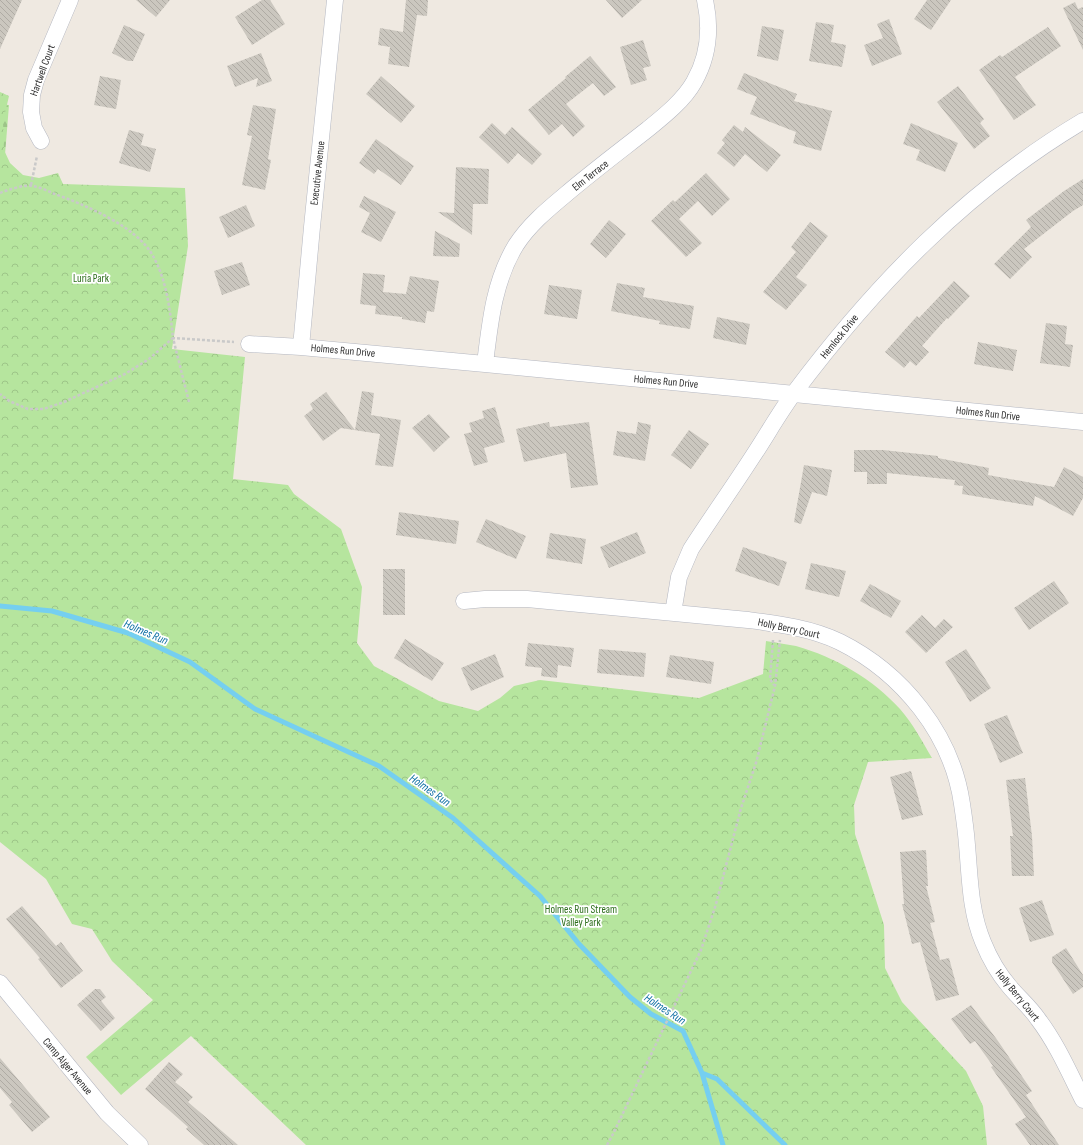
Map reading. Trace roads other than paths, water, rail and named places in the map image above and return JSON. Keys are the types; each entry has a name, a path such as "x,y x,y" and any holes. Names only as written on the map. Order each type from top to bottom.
{"street":[{"name":"Hartwell Court","path":"40,141 34,128 31,112 32,95 36,80 70,0"},
{"name":"Executive Avenue","path":"301,346 335,0"},
{"name":"Elm Terrace","path":"485,364 495,294 503,272 516,245 542,214 587,176 661,118 691,87 703,64 708,44 709,21 705,0"},
{"name":"Hemlock Drive","path":"673,613 679,578 691,549 793,394 838,337 883,284 925,241 968,203 1001,176 1083,121"},
{"name":"Holmes Run Drive","path":"249,344 301,346 1083,422"},
{"name":"Holly Berry Court","path":"464,601 485,599 527,599 776,624 817,633 840,642 866,657 887,673 909,694 936,730 955,774 962,802 967,842 971,898 974,915 982,941 993,964 1008,985 1038,1018 1055,1042 1083,1100"},
{"name":"Camp Alger Avenue","path":"0,984 108,1113 140,1145"}],"waterway":[{"name":"Holmes Run","path":"0,606 52,611 128,633 190,662 255,709 379,766 453,818 540,896 579,944 630,997 651,1014 683,1031 702,1073 723,1145"},
{"path":"702,1073 717,1079 785,1145"}],"park label":[{"name":"Luria Park","path":"91,278"},
{"name":"Holmes Run Stream Valley Park","path":"581,915"}]}
